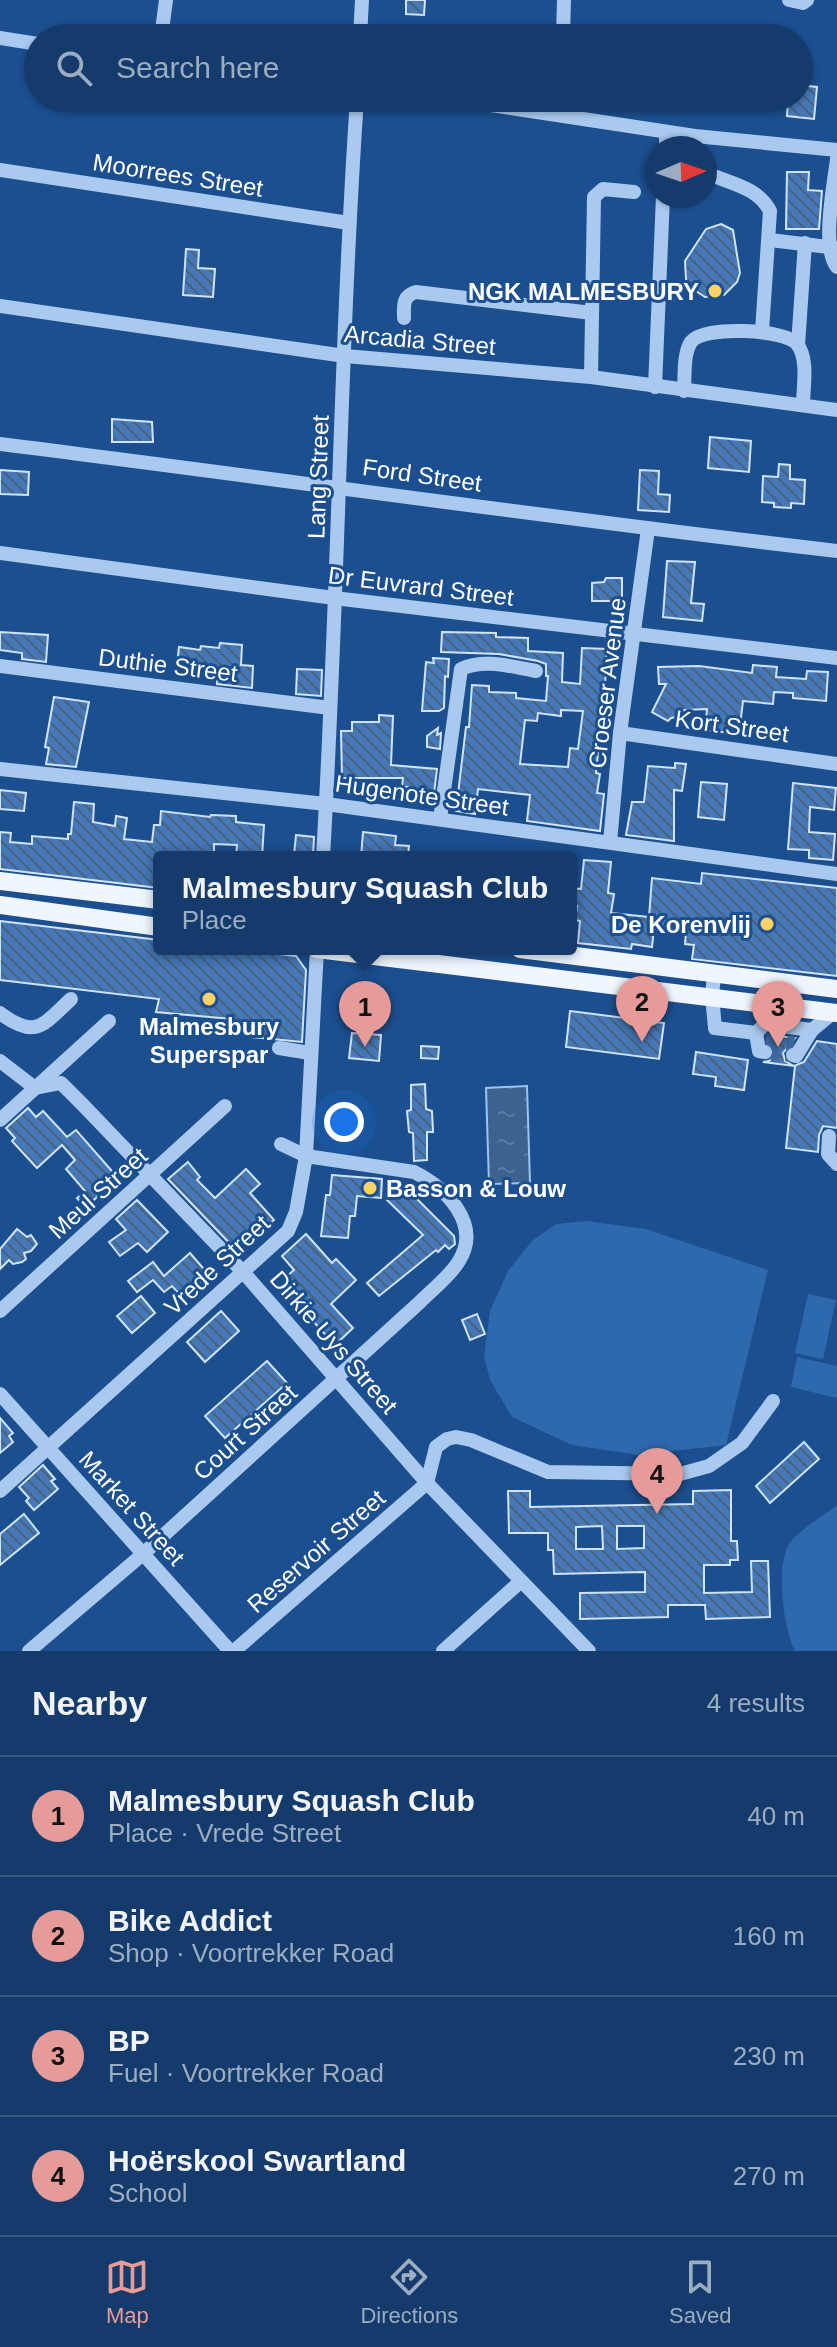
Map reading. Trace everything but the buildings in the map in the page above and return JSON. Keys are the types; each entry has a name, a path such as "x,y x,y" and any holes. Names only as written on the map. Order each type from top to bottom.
{"main road":[{"path":"0,881 153,899"},
{"path":"0,905 153,926"},
{"path":"367,955 836,1012"},
{"path":"565,955 837,989"}],"street":[{"path":"163,24 166,0"},
{"path":"361,24 362,0"},
{"path":"563,24 564,0"},
{"path":"789,0 803,3 807,0"},
{"path":"0,38 24,42"},
{"name":"Lang Street","path":"323,851 356,112"},
{"path":"546,112 678,136"},
{"path":"717,143 837,150"},
{"path":"837,159 829,229 834,248 832,259 837,267"},
{"name":"Moorrees Street","path":"0,170 349,223"},
{"path":"717,177 755,192 770,211 762,331"},
{"path":"591,377 594,197 603,189 634,192"},
{"path":"655,387 662,208"},
{"path":"770,240 834,248"},
{"path":"803,405 804,362 798,345 805,243"},
{"path":"404,318 405,299 408,294 416,292 592,313"},
{"name":"Arcadia Street","path":"0,306 345,356 591,377 837,410"},
{"path":"684,391 688,348 696,336 706,332 762,331 792,339 798,345"},
{"name":"Ford Street","path":"0,444 837,551"},
{"name":"Croeser Avenue","path":"610,842 620,733 648,529"},
{"name":"Dr Euvrard Street","path":"0,553 334,598 837,658"},
{"path":"440,819 461,669 475,664 492,664 536,671"},
{"name":"Duthie Street","path":"0,666 330,708"},
{"name":"Kort Street","path":"620,733 837,764"},
{"name":"Hugenote Street","path":"0,769 326,804 837,874"},
{"name":"Vrede Street","path":"0,1491 288,1231 296,1212 306,1156 317,955"},
{"path":"714,975 715,1028 761,1041 765,1024 812,1030"},
{"path":"0,1013 19,1026 34,1029 71,999"},
{"path":"797,1048 812,1030 836,1012"},
{"path":"0,1120 109,1021"},
{"path":"279,1048 310,1053"},
{"path":"0,1061 35,1088"},
{"name":"Dirkie Uys Street","path":"35,1088 61,1083 244,1273 427,1483 589,1651"},
{"name":"Meul Street","path":"0,1311 225,1106"},
{"path":"829,1136 828,1154 837,1164"},
{"path":"281,1144 306,1156"},
{"name":"Court Street","path":"29,1651 143,1554 458,1263 466,1248 464,1218 428,1179 414,1172 306,1156"},
{"name":"Market Street","path":"0,1394 232,1651"},
{"path":"427,1483 436,1447 456,1437 471,1440 548,1472 680,1474 709,1466 742,1443 773,1401"},
{"name":"Reservoir Street","path":"232,1651 427,1483"},
{"path":"443,1651 520,1582"}],"shaded area":[{"path":"586,1221 646,1229 768,1270 726,1445 638,1455 572,1445 512,1417 490,1380 484,1356 490,1311 508,1271 532,1241 556,1224"},
{"path":"808,1294 836,1300 823,1359 795,1353"},
{"path":"797,1357 837,1366 837,1398 791,1387"},
{"path":"837,1505 837,1651 795,1651 782,1595 786,1550 797,1535"}],"water":[{"path":"527,1086 530,1183 489,1184 486,1088"}],"tunnel":[{"path":"766,1040 794,1044"},
{"path":"765,1052 793,1055"}],"place":[{"name":"NGK MALMESBURY","path":"715,291"},
{"name":"De Korenvlij","path":"767,924"},
{"name":"Malmesbury Superspar","path":"209,999"},
{"name":"Bike Addict","path":"642,1042"},
{"name":"Malmesbury Squash Club","path":"365,1047"},
{"name":"BP","path":"778,1047"},
{"name":"Basson & Louw","path":"370,1188"},
{"name":"Hoërskool Swartland","path":"657,1514"}]}
